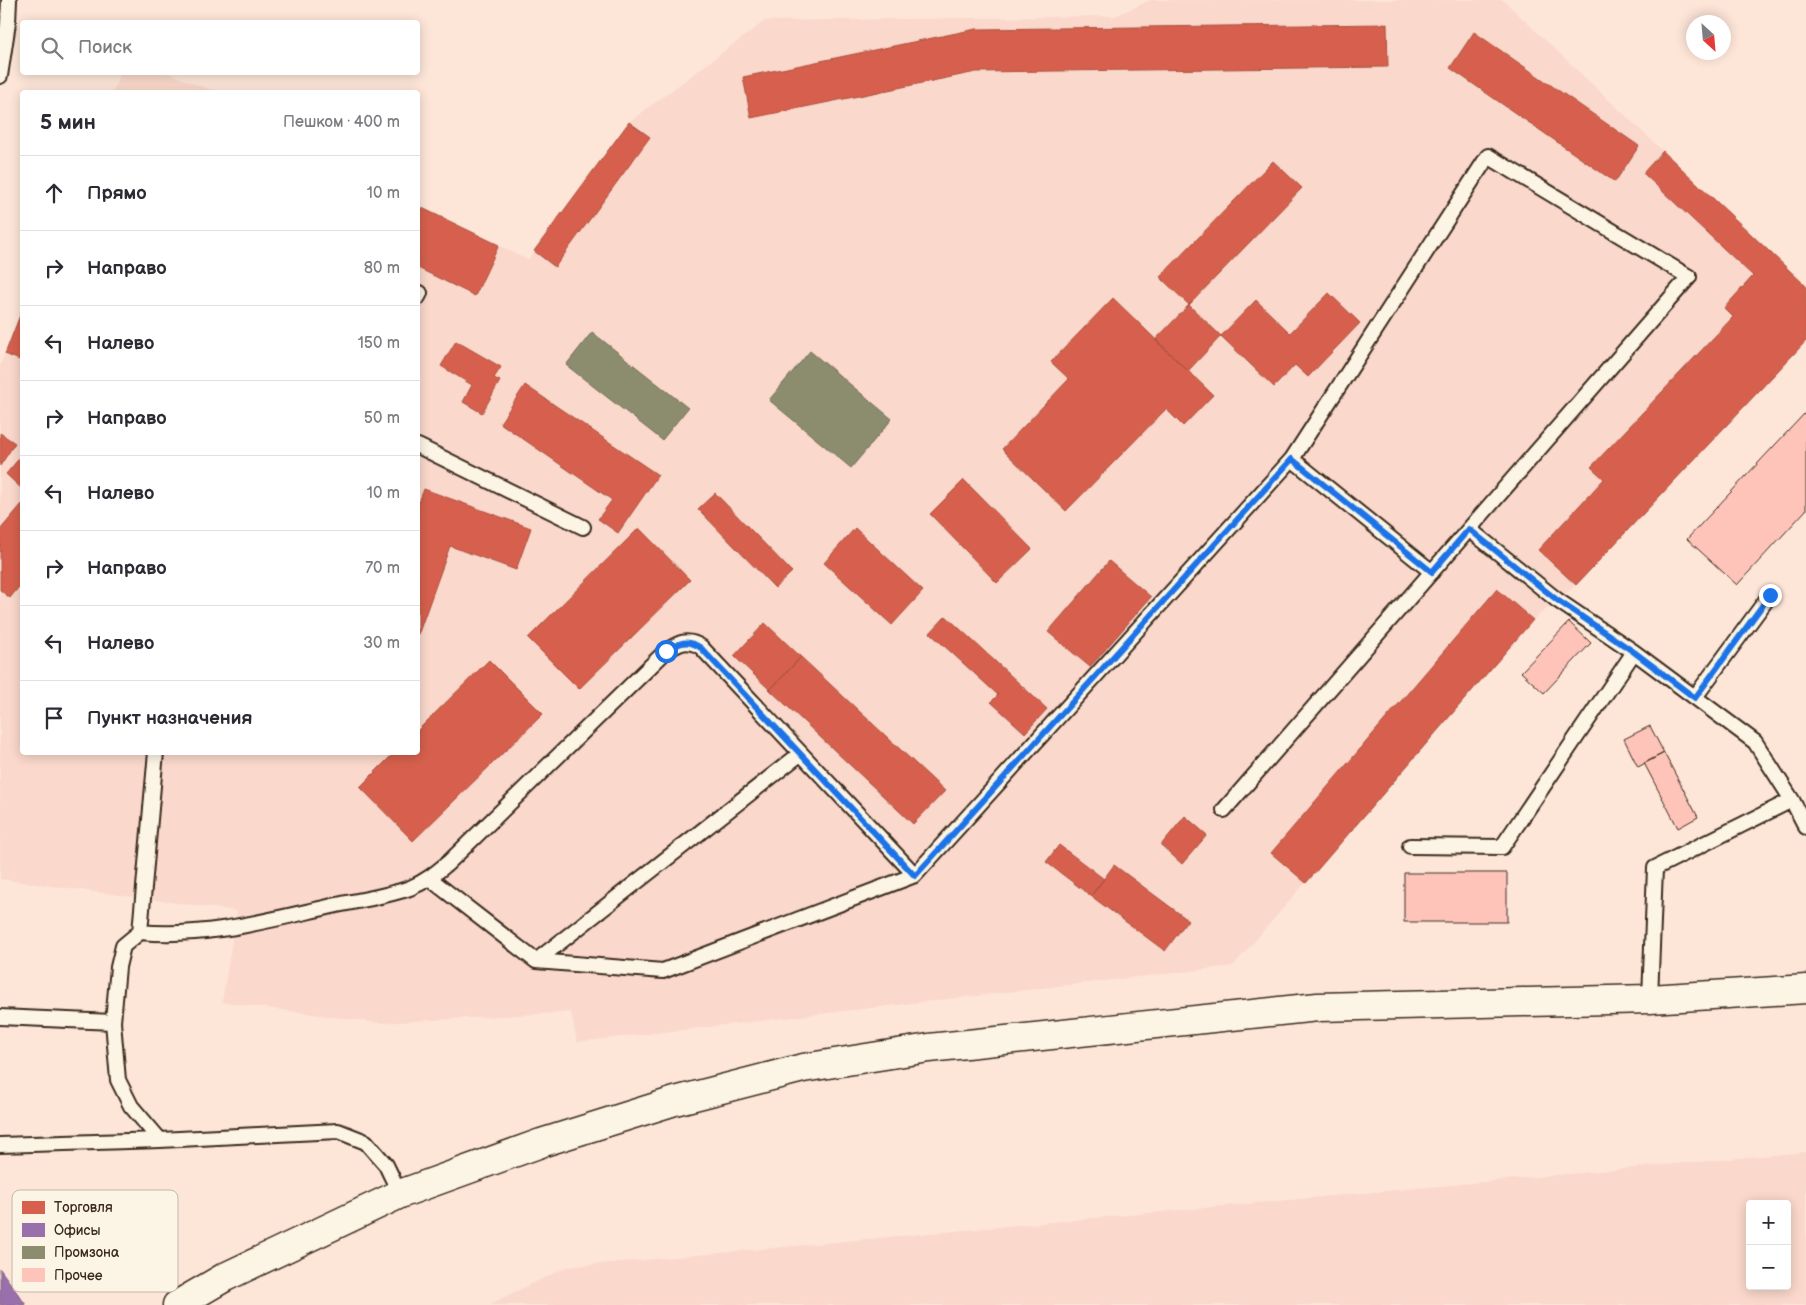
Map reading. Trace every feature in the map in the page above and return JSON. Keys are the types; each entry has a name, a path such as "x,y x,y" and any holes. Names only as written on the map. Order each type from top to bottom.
{"highway":[{"path":"177,1305 225,1277 400,1194 541,1142 675,1101 803,1068 919,1049 1318,1007 1650,999 1806,989"}],"lane":[{"path":"0,76 8,23 9,0"},
{"path":"430,878 536,961 663,971 915,876 1292,459 1488,156 1689,277 1224,810"},
{"path":"420,447 583,527"},
{"path":"1292,459 1432,572"},
{"path":"1469,529 1557,600 1634,652 1755,742 1792,800 1806,828"},
{"path":"1695,698 1770,595"},
{"path":"140,932 165,935 214,931 268,921 385,895 410,888 430,878 448,863 666,651 684,642 693,642 701,648 915,876"},
{"path":"1410,846 1502,847 1634,652"},
{"path":"536,961 800,754"},
{"path":"156,755 140,932 123,946 118,967 113,1022 118,1080 131,1106 160,1140"},
{"path":"1650,999 1655,868 1792,800"},
{"path":"0,1017 113,1022"},
{"path":"0,1145 160,1140 338,1131 366,1142 386,1165 400,1194"}],"shaded area":[{"path":"1151,0 1503,0 1806,286 1806,341 1576,585 1533,620 1233,966 577,1042 571,1012 380,1023 222,1002 237,911 0,879 0,366 20,315 20,755 420,755 420,207 528,260 629,122 765,21 1115,16"},
{"path":"120,75 173,75 211,90 113,90"},
{"path":"1806,1152 1806,1305 488,1305 567,1267"}],"building: Торговля":[{"path":"1387,24 1388,67 976,72 751,118 743,77 976,29"},
{"path":"1474,32 1639,146 1615,182 1450,68"},
{"path":"629,122 650,137 555,267 534,251"},
{"path":"1663,151 1806,286 1806,341 1576,585 1538,550 1604,479 1591,467 1733,317 1724,308 1753,276 1643,173"},
{"path":"1273,161 1302,188 1189,305 1160,277"},
{"path":"420,207 499,245 475,296 420,269"},
{"path":"1329,293 1360,323 1308,377 1295,365 1274,387 1221,336 1256,300 1290,333"},
{"path":"1113,298 1213,395 1183,426 1166,409 1066,511 1002,449 1069,379 1051,362"},
{"path":"1189,305 1221,336 1188,371 1155,340"},
{"path":"20,315 20,360 5,354"},
{"path":"456,341 501,367 494,378 500,381 482,413 463,402 472,385 441,366"},
{"path":"525,385 658,475 618,533 598,519 612,500 500,423"},
{"path":"0,433 15,443 0,466"},
{"path":"20,457 20,487 6,474"},
{"path":"964,480 1032,549 997,583 930,514"},
{"path":"424,489 531,528 516,570 450,546 420,629 420,500"},
{"path":"715,493 792,572 775,588 698,509"},
{"path":"20,506 20,586 10,598 0,590 0,530"},
{"path":"639,528 690,580 579,689 528,638"},
{"path":"855,528 923,591 892,625 824,563"},
{"path":"1109,561 1151,597 1090,667 1048,632"},
{"path":"1497,589 1533,620 1306,883 1271,853"},
{"path":"946,616 1047,709 1025,733 991,702 998,695 930,633"},
{"path":"765,623 801,657 770,690 734,656"},
{"path":"801,657 945,791 913,824 770,690"},
{"path":"489,660 543,714 413,841 360,787 392,755 420,755 420,728"},
{"path":"1185,816 1207,835 1182,864 1161,845"},
{"path":"1059,845 1104,879 1091,896 1046,862"},
{"path":"1114,865 1188,920 1165,951 1091,896"}],"building: Офисы":[{"path":"0,1269 12,1286 12,1292 17,1292 26,1305 0,1305"}],"building: Промзона":[{"path":"592,332 688,408 662,440 566,365"},
{"path":"810,351 892,419 851,468 769,400"}],"building: Прочее":[{"path":"1804,414 1806,415 1806,510 1737,585 1687,539"},
{"path":"1569,622 1591,643 1544,693 1521,672"},
{"path":"1650,726 1664,753 1638,767 1624,739"},
{"path":"1664,753 1698,817 1678,828 1644,763"},
{"path":"1404,873 1507,873 1507,922 1404,922"}],"route":[{"path":"666,651 684,642 693,642 701,648 915,876 1292,459 1432,572 1469,529 1557,600 1634,652 1695,698 1770,595"}]}
